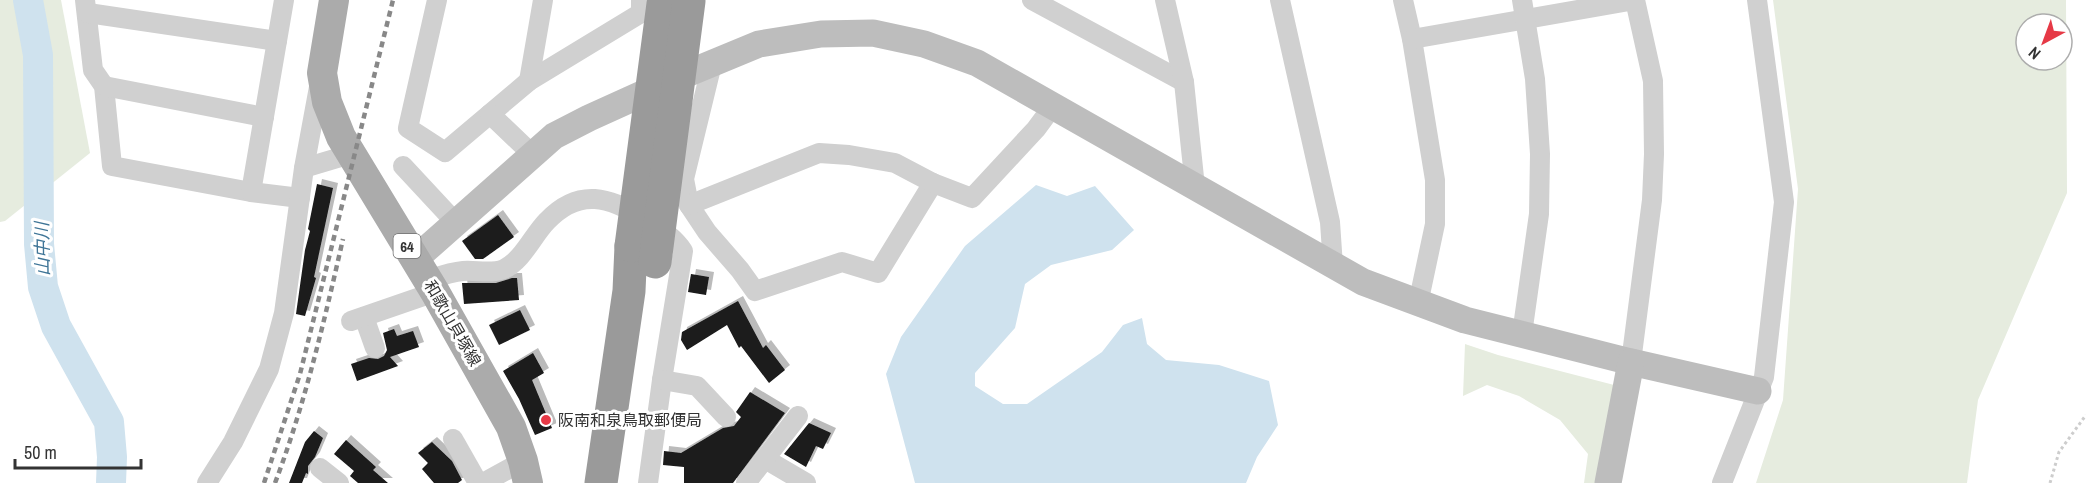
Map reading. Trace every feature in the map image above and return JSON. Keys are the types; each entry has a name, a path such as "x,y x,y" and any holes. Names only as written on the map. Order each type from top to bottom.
{"highway":[{"path":"623,483 643,254 669,1"},
{"path":"601,483 629,291 643,254"}],"main road":[{"name":"和歌山貝塚線","path":"334,0 322,73 327,102 341,137 426,277 511,427 526,472"}],"street":[{"path":"251,192 284,0"},
{"path":"437,0 408,128 445,152 529,81 640,13 669,1"},
{"path":"529,81 543,0"},
{"path":"1165,0 1184,82 1195,187"},
{"path":"1280,0 1330,222 1333,266"},
{"path":"1403,0 1412,39 1435,180 1435,224 1418,304"},
{"path":"1412,39 1525,9 1635,0 1653,81 1652,200 1631,362 1608,483"},
{"path":"1722,483 1764,377 1784,202 1757,0"},
{"path":"1042,2 1184,82"},
{"path":"277,41 87,6 93,70 104,86 112,166 251,192 300,198"},
{"path":"1522,334 1539,214 1540,166 1535,79 1525,9"},
{"path":"426,277 456,223 554,136 589,118 759,44 821,34 873,33 924,44 977,63 1363,282 1465,320 1758,391"},
{"path":"712,64 684,178 689,205 706,232 741,270 755,291 842,262 878,273 933,183"},
{"path":"207,483 232,442 268,369 284,313 304,168 322,73"},
{"path":"104,86 264,117"},
{"path":"689,205 819,153 849,155 895,164 933,183 972,198 1036,129 1053,106"},
{"path":"490,114 533,155"},
{"path":"304,168 351,154"},
{"path":"404,166 456,223"},
{"path":"375,348 358,319 426,277 461,271 504,268 514,261 558,211 581,200 604,199 624,206 674,237 683,251 648,483"},
{"path":"662,380 697,386 726,417"},
{"path":"746,483 798,416"},
{"path":"453,439 478,483"},
{"path":"765,459 806,483"},
{"path":"320,468 340,478"},
{"path":"483,483 526,472"}],"path":[{"path":"2050,483 2059,452 2086,416"}],"shaded area":[{"path":"0,0 61,0 90,153 5,221 0,222"},
{"path":"1773,0 2066,0 2066,12 2014,12 2014,72 2066,72 2067,193 1978,400 1967,483 1756,483 1783,400 1798,189"},
{"path":"1465,344 1498,355 1618,386 1597,483 1584,483 1588,454 1560,420 1519,396 1487,385 1463,396"}],"water":[{"path":"1036,185 1067,196 1095,186 1134,230 1112,250 1051,265 1025,284 1015,328 975,373 975,386 1003,404 1027,404 1102,352 1123,325 1142,318 1147,344 1166,360 1219,365 1269,381 1278,425 1257,457 1246,483 915,483 886,374 901,337 965,246"}],"building":[{"path":"317,184 333,188 314,277 316,278 305,316 296,314"},
{"path":"498,215 514,237 483,259 475,259 462,241"},
{"path":"691,274 709,277 706,295 688,292"},
{"path":"517,278 519,300 464,304 462,283 496,283"},
{"path":"738,301 763,348 766,345 785,370 769,383 741,346 739,348 727,325 687,350 681,340 682,332"},
{"path":"520,310 530,330 499,345 489,325"},
{"path":"394,329 397,336 413,331 419,347 390,357 398,366 357,381 351,364 384,356 387,350 383,333"},
{"path":"533,353 544,373 532,380 552,428 535,435 503,371"},
{"path":"750,392 785,413 733,483 684,483 684,467 663,465 664,451 681,453 723,428 734,426 741,417 736,412"},
{"path":"809,423 831,433 823,449 816,446 806,467 784,454"},
{"path":"314,431 323,438 315,457 308,466 308,474 306,473 302,483 289,483 305,442"},
{"path":"346,440 376,467 373,470 388,483 358,483 350,476 354,471 334,454"},
{"path":"432,442 452,461 462,480 458,483 434,483 422,469 428,463 418,453"}],"waterway":[{"name":"山中川","path":"28,0 38,55 39,244 43,287 56,326 109,422 112,457 111,483"}],"railway":[{"path":"264,483 300,374 393,0"},
{"path":"275,483 305,393 343,239"}],"place":[{"name":"阪南和泉鳥取郵便局","path":"546,420"}]}
